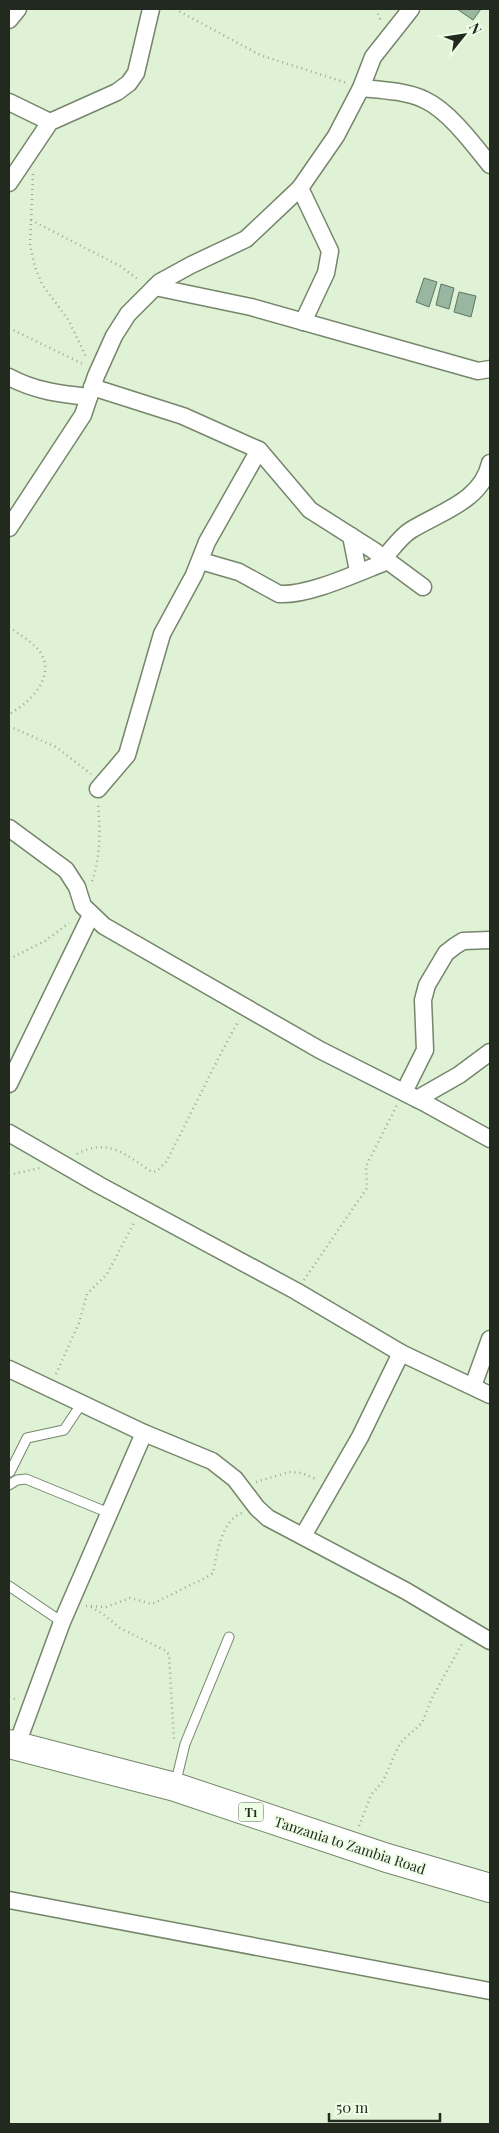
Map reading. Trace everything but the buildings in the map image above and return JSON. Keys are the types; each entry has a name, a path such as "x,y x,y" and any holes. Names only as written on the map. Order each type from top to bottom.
{"highway":[{"name":"Tanzania to Zambia Road","path":"12,1746 175,1787 351,1846 490,1888"}],"street":[{"path":"9,20 18,9"},
{"path":"9,183 34,143 50,122 117,92 128,83 136,73 150,9"},
{"path":"9,528 83,415 92,382 114,336 123,322 154,288 191,265 246,240 300,188 336,136 361,88 373,57 410,9"},
{"path":"361,88 404,93 436,106 471,142 490,165"},
{"path":"9,102 50,122"},
{"path":"300,188 330,252 326,273 303,322"},
{"path":"154,288 251,307 478,371 490,369"},
{"path":"9,377 28,387 48,392 92,382 183,416 258,450 310,510 386,559 423,587"},
{"path":"98,789 127,754 162,634 201,561 207,542 258,450"},
{"path":"201,561 239,572 279,594 310,590 386,559 409,531 432,520 472,494 485,479 490,463"},
{"path":"351,536 358,572"},
{"path":"9,828 66,870 77,887 87,910 104,926 320,1050 410,1095 490,1140"},
{"path":"9,1084 87,910"},
{"path":"410,1095 425,1050 423,1000 427,985 446,953 455,946 463,941 490,940"},
{"path":"410,1095 458,1074 490,1052"},
{"path":"9,1133 61,1164 296,1291 401,1352 490,1396"},
{"path":"473,1386 490,1339"},
{"path":"303,1536 360,1437 401,1352"},
{"path":"9,1369 144,1433 212,1461 236,1479 257,1508 268,1518 406,1591 490,1641"},
{"path":"12,1746 62,1622 144,1433"},
{"path":"9,1900 490,1991"}],"lane":[{"path":"20,1479 10,1471 26,1438 64,1430 82,1404"},
{"path":"9,1485 20,1479 26,1479 110,1513"},
{"path":"9,1586 62,1622"},
{"path":"175,1787 182,1755 229,1637"}],"path":[{"path":"175,9 260,55 361,88"},
{"path":"34,143 30,245 42,284 69,321 92,382"},
{"path":"31,220 120,266 154,288"},
{"path":"9,328 92,382"},
{"path":"9,627 39,650 44,669 36,694 18,710 9,714"},
{"path":"9,726 46,741 65,752 90,774 98,789 100,830 98,864 87,910 45,941 9,960"},
{"path":"9,1175 61,1164 86,1149 101,1145 114,1148 152,1172 158,1170 166,1162 205,1087 214,1064 246,1008"},
{"path":"296,1291 366,1188 366,1166 410,1095"},
{"path":"53,1390 55,1378 75,1332 88,1294 107,1274 141,1208"},
{"path":"236,1479 260,1482 280,1473 289,1472 302,1473 318,1480 336,1480"},
{"path":"70,1605 106,1607 130,1598 152,1604 213,1573 216,1555 226,1529 235,1517 244,1512 268,1518"},
{"path":"89,1606 104,1614 120,1628 169,1655 174,1738 182,1755"},
{"path":"351,1846 371,1795 383,1781 404,1739 422,1722 432,1698 470,1629"}]}
